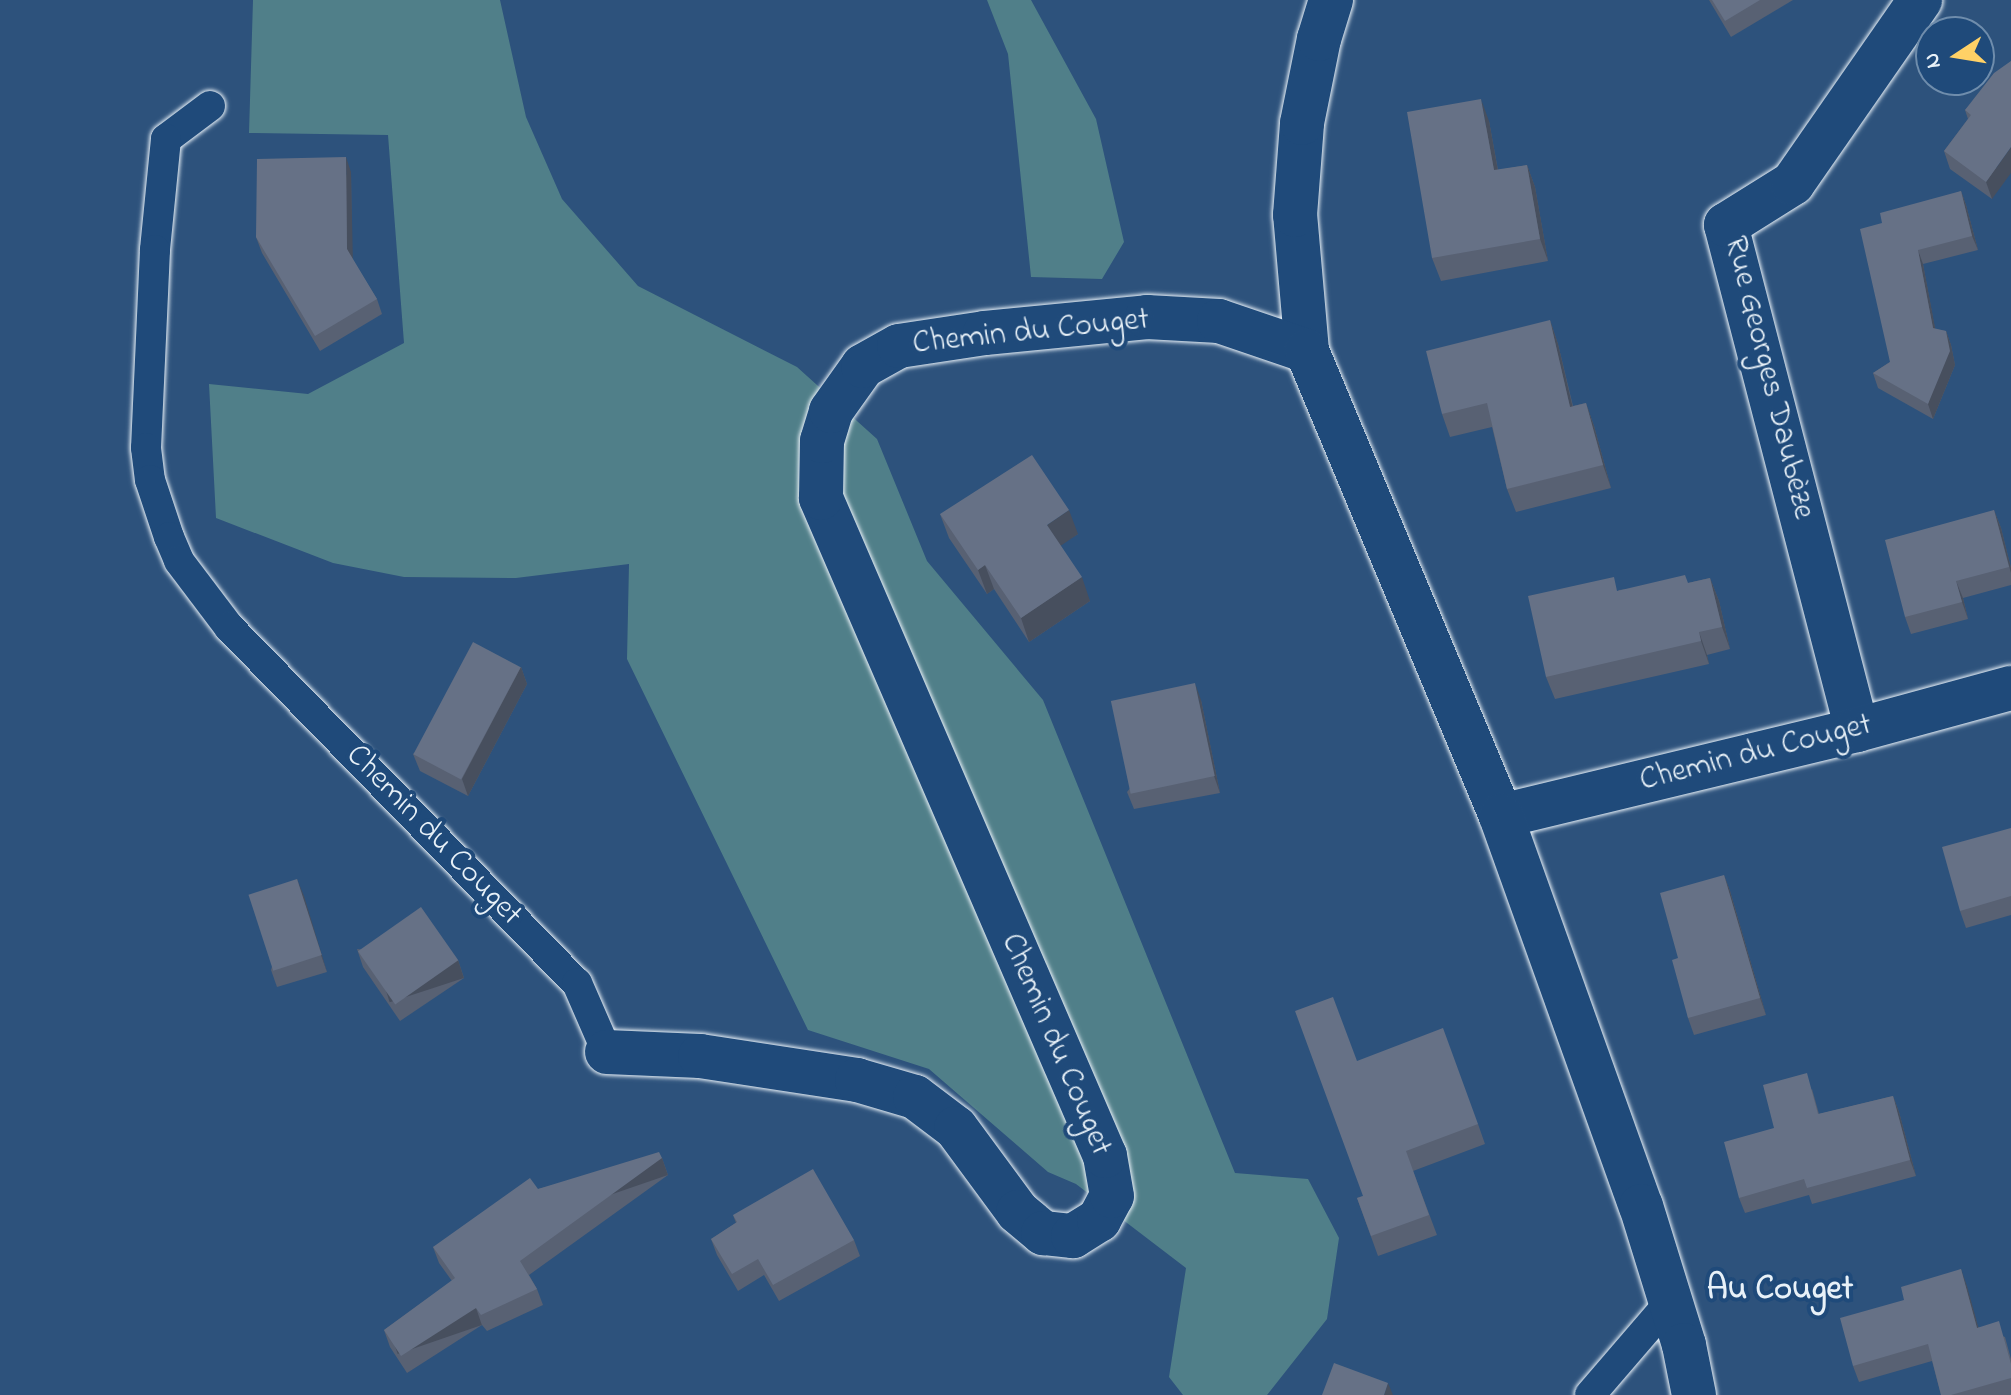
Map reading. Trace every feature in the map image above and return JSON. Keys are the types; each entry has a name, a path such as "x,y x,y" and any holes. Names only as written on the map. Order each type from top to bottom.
{"street":[{"path":"1331,0 1319,39 1302,123 1295,215 1307,351 1501,816 1641,1206 1694,1395"},
{"name":"Rue Georges Daubèze","path":"1857,730 1726,225 1793,183 1920,0"},
{"name":"Chemin du Couget","path":"607,1052 700,1056 857,1080 915,1097 956,1128 1018,1212 1043,1233 1073,1236 1099,1220 1112,1196 1105,1156 821,498 822,441 831,411 863,366 899,346 985,333 1147,317 1219,321 1307,351"},
{"name":"Chemin du Couget","path":"1501,816 1857,730 2011,688"}],"lane":[{"name":"Chemin du Couget","path":"210,106 166,139 158,218 146,448 150,480 179,561 229,627 577,983 607,1052"},
{"path":"1590,1395 1670,1302"}],"green space":[{"path":"253,0 500,0 526,117 562,199 638,286 797,367 877,439 927,561 1043,700 1235,1173 1308,1179 1339,1238 1327,1319 1267,1395 1183,1395 1169,1377 1186,1268 1076,1184 1048,1172 929,1069 808,1030 627,659 629,564 516,578 404,577 333,563 216,518 209,384 308,394 404,343 388,135 249,133"},
{"path":"987,0 1031,0 1096,119 1124,242 1102,279 1031,277 1008,54"}],"building":[{"path":"1712,0 1760,0 1725,21"},
{"path":"2011,61 2011,147 1986,182 1944,151 1971,115 1965,110 1976,96 1995,96 1995,72"},
{"path":"1481,99 1494,170 1527,165 1540,239 1432,258 1407,112"},
{"path":"346,157 347,249 377,299 315,336 256,237 257,159"},
{"path":"1961,191 1972,236 1918,250 1933,328 1946,331 1950,351 1928,404 1873,373 1890,362 1860,229 1882,223 1880,213"},
{"path":"1550,320 1570,407 1586,403 1603,465 1507,489 1487,403 1442,414 1426,351"},
{"path":"1032,455 1069,510 1047,525 1082,577 1021,618 985,565 978,570 940,514"},
{"path":"1994,510 2009,567 1956,581 1962,602 1905,617 1885,540"},
{"path":"1685,575 1688,583 1710,578 1722,627 1699,632 1701,641 1546,677 1528,596 1614,577 1617,591"},
{"path":"473,642 521,667 461,779 413,754"},
{"path":"1195,683 1215,776 1131,794 1111,701"},
{"path":"2011,828 2011,896 1960,911 1942,847"},
{"path":"1724,875 1760,998 1688,1018 1672,960 1678,958 1660,893"},
{"path":"297,879 322,955 273,971 248,895"},
{"path":"421,907 458,960 395,1004 358,951"},
{"path":"1333,997 1357,1061 1443,1028 1478,1124 1406,1151 1429,1215 1371,1236 1357,1198 1363,1196 1295,1011"},
{"path":"1807,1073 1818,1114 1893,1096 1910,1160 1807,1188 1804,1179 1739,1198 1724,1142 1774,1128 1763,1085"},
{"path":"659,1152 662,1158 520,1261 537,1289 481,1315 476,1308 401,1356 384,1330 455,1278 433,1247 530,1178 538,1189"},
{"path":"813,1169 854,1240 773,1285 758,1259 732,1274 711,1239 737,1222 733,1215"},
{"path":"1961,1269 1977,1328 1999,1321 2011,1364 2011,1378 1941,1395 1928,1344 1853,1366 1840,1318 1904,1300 1901,1287"},
{"path":"1334,1363 1388,1383 1384,1395 1322,1395"}],"district":[{"name":"Au Couget","path":"1780,1291"}]}
